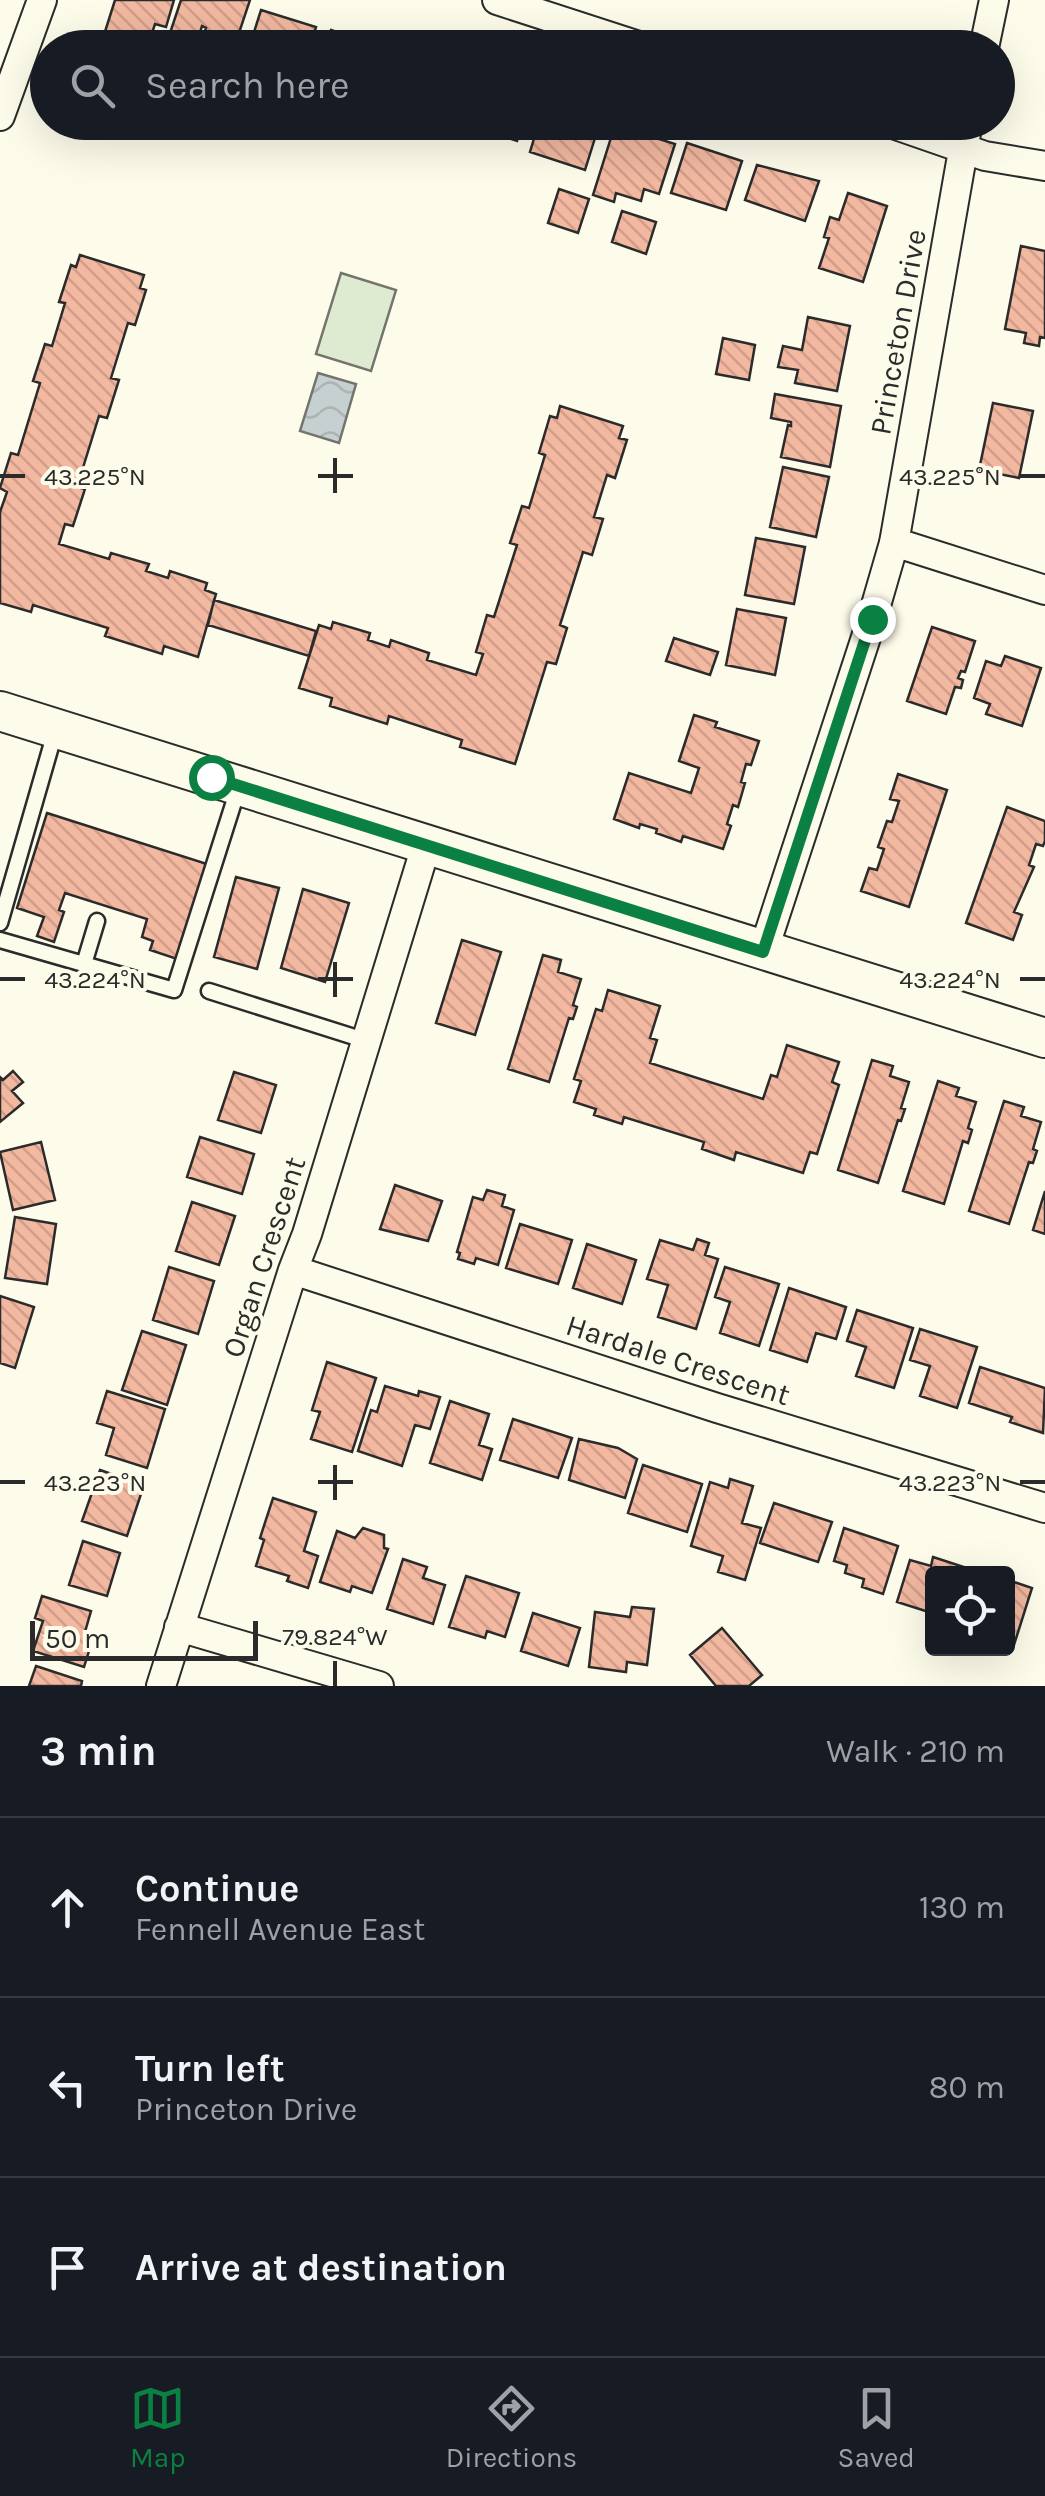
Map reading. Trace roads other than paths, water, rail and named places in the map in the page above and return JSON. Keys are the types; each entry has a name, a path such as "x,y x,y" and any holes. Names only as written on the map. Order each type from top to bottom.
{"main road":[{"path":"0,711 1045,1038"}],"street":[{"path":"31,30 42,0"},
{"path":"497,0 590,30"},
{"path":"988,30 994,0"},
{"path":"1,112 30,33"},
{"name":"Princeton Drive","path":"763,952 894,542 965,140"},
{"path":"971,140 985,156 1045,166"},
{"path":"894,542 1045,590"},
{"name":"Organ Crescent","path":"161,1686 293,1270 308,1234 426,846"},
{"name":"Hardale Crescent","path":"293,1270 717,1408 1045,1508"},
{"path":"180,1626 379,1686"}],"lane":[{"path":"0,923 56,728"},
{"path":"0,940 174,990 239,786"},
{"path":"84,964 98,921"},
{"path":"209,991 367,1041"}],"water":[{"path":"318,373 356,384 339,443 300,431"}]}
